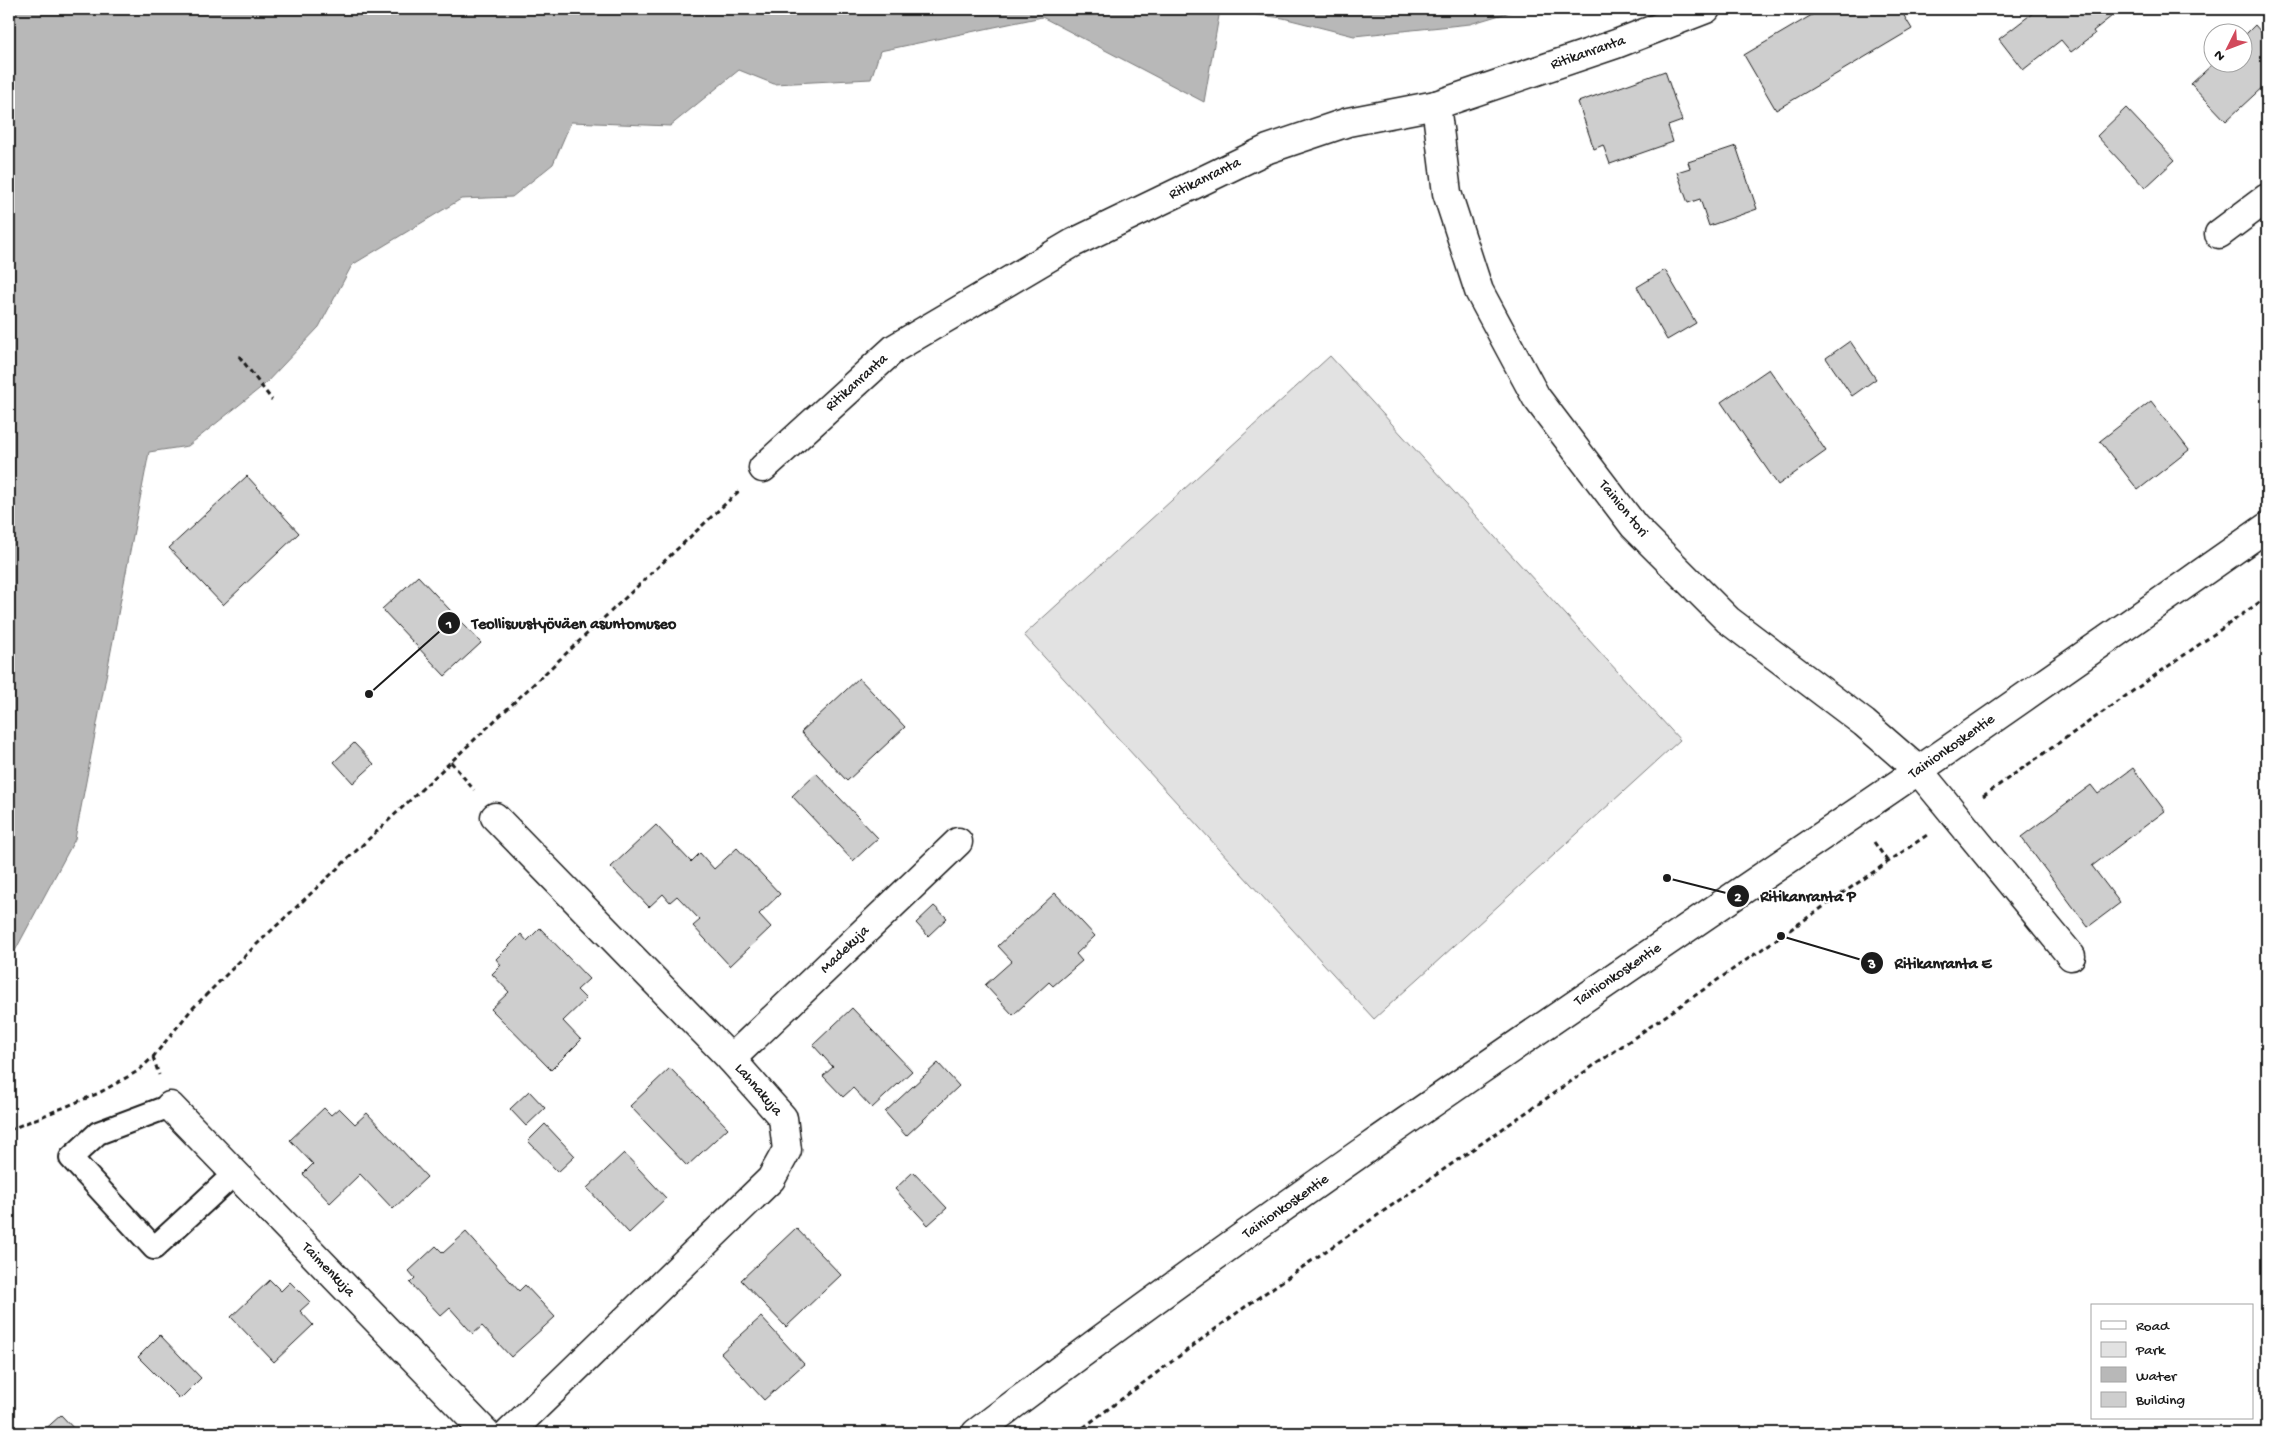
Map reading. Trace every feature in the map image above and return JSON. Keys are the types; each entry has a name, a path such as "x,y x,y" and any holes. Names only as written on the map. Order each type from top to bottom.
{"street":[{"name":"Ritikanranta","path":"763,468 895,348 1073,243 1268,149 1348,122 1436,105 1616,44 1706,9"},
{"name":"Tainion tori","path":"1436,105 1447,193 1479,291 1536,396 1634,526 1728,620 1864,724 1918,770 2071,956"},
{"path":"2219,234 2267,198"},
{"name":"Tainionkoskentie","path":"976,1433 1087,1348 1440,1098 1918,770 2267,527"},
{"name":"Lahnakuja","path":"496,817 731,1059 784,1118 787,1150 771,1179 509,1433"},
{"name":"Madekuja","path":"731,1059 958,842"},
{"name":"Taimenkuja","path":"170,1106 486,1433"}],"lane":[{"path":"170,1106 98,1133 71,1158 154,1248 234,1174"}],"path":[{"path":"239,356 272,400"},
{"path":"9,1130 99,1093 138,1071 153,1057 191,1010 256,945 763,468"},
{"path":"1076,1433 1245,1307 1955,816 2267,597"}],"green space":[{"path":"1330,356 1680,740 1374,1019 1024,635"}],"water":[{"path":"9,9 1520,9 1470,24 1354,36 1283,18 1220,10 1204,102 1042,17 880,51 871,79 774,84 739,70 670,126 571,122 553,164 512,197 461,199 352,265 319,327 264,385 188,446 149,452 75,839 9,962"}],"building":[{"path":"1822,9 1900,9 1912,29 1776,110 1744,55"},
{"path":"2038,9 2121,9 2093,31 2095,34 2071,52 2061,40 2023,70 1999,39"},
{"path":"2254,26 2267,39 2267,83 2226,121 2191,84 2204,72 2254,72"},
{"path":"1665,71 1682,121 1668,126 1673,142 1610,164 1603,145 1594,149 1578,102"},
{"path":"2126,108 2175,160 2145,188 2097,136"},
{"path":"1736,146 1757,209 1709,226 1700,199 1688,203 1677,172 1690,168 1688,162"},
{"path":"1665,270 1696,323 1667,340 1637,287"},
{"path":"1850,341 1876,379 1852,396 1826,358"},
{"path":"1769,369 1826,451 1778,485 1721,402"},
{"path":"2151,401 2189,450 2138,490 2100,441"},
{"path":"247,476 299,533 223,605 169,548"},
{"path":"418,576 481,643 445,676 382,609"},
{"path":"859,678 905,727 847,781 801,732"},
{"path":"354,743 374,764 353,783 334,762"},
{"path":"2133,768 2165,811 2092,866 2120,903 2088,927 2021,837 2091,785 2098,794"},
{"path":"816,773 878,838 853,861 792,796"},
{"path":"656,825 691,862 700,853 714,869 737,848 780,894 759,914 771,927 730,966 693,926 700,920 677,896 670,902 663,894 649,907 611,867"},
{"path":"1055,893 1095,936 1076,954 1082,961 1053,986 1049,982 1013,1015 985,985 1012,961 998,946"},
{"path":"934,906 947,918 928,936 916,923"},
{"path":"540,928 589,979 577,990 586,999 563,1021 581,1040 551,1070 491,1009 509,992 492,974 501,965 496,959 521,934 527,941"},
{"path":"852,1008 912,1071 872,1108 853,1088 843,1097 823,1076 833,1067 813,1045"},
{"path":"938,1063 959,1086 906,1136 885,1112"},
{"path":"670,1068 728,1128 687,1166 630,1106"},
{"path":"529,1091 545,1108 526,1126 510,1109"},
{"path":"324,1108 331,1115 339,1108 355,1124 367,1113 427,1177 393,1209 360,1174 330,1203 303,1174 313,1164 290,1140"},
{"path":"545,1124 575,1156 558,1172 528,1141"},
{"path":"624,1153 666,1198 629,1233 587,1188"},
{"path":"913,1172 947,1208 928,1225 895,1189"},
{"path":"796,1228 841,1275 786,1327 741,1280"},
{"path":"466,1232 519,1291 525,1285 555,1317 511,1357 482,1326 473,1334 450,1308 441,1316 410,1283 415,1278 409,1271 436,1246 443,1253"},
{"path":"270,1280 281,1291 290,1282 310,1302 300,1311 313,1325 274,1362 231,1317"},
{"path":"761,1317 804,1364 764,1400 721,1353"},
{"path":"160,1335 201,1378 180,1399 138,1357"},
{"path":"61,1415 78,1433 41,1433"}],"place":[{"name":"Teollisuustyöväen asuntomuseo","path":"369,694"},
{"name":"Ritikanranta P","path":"1667,878"},
{"name":"Ritikanranta E","path":"1781,936"}]}
